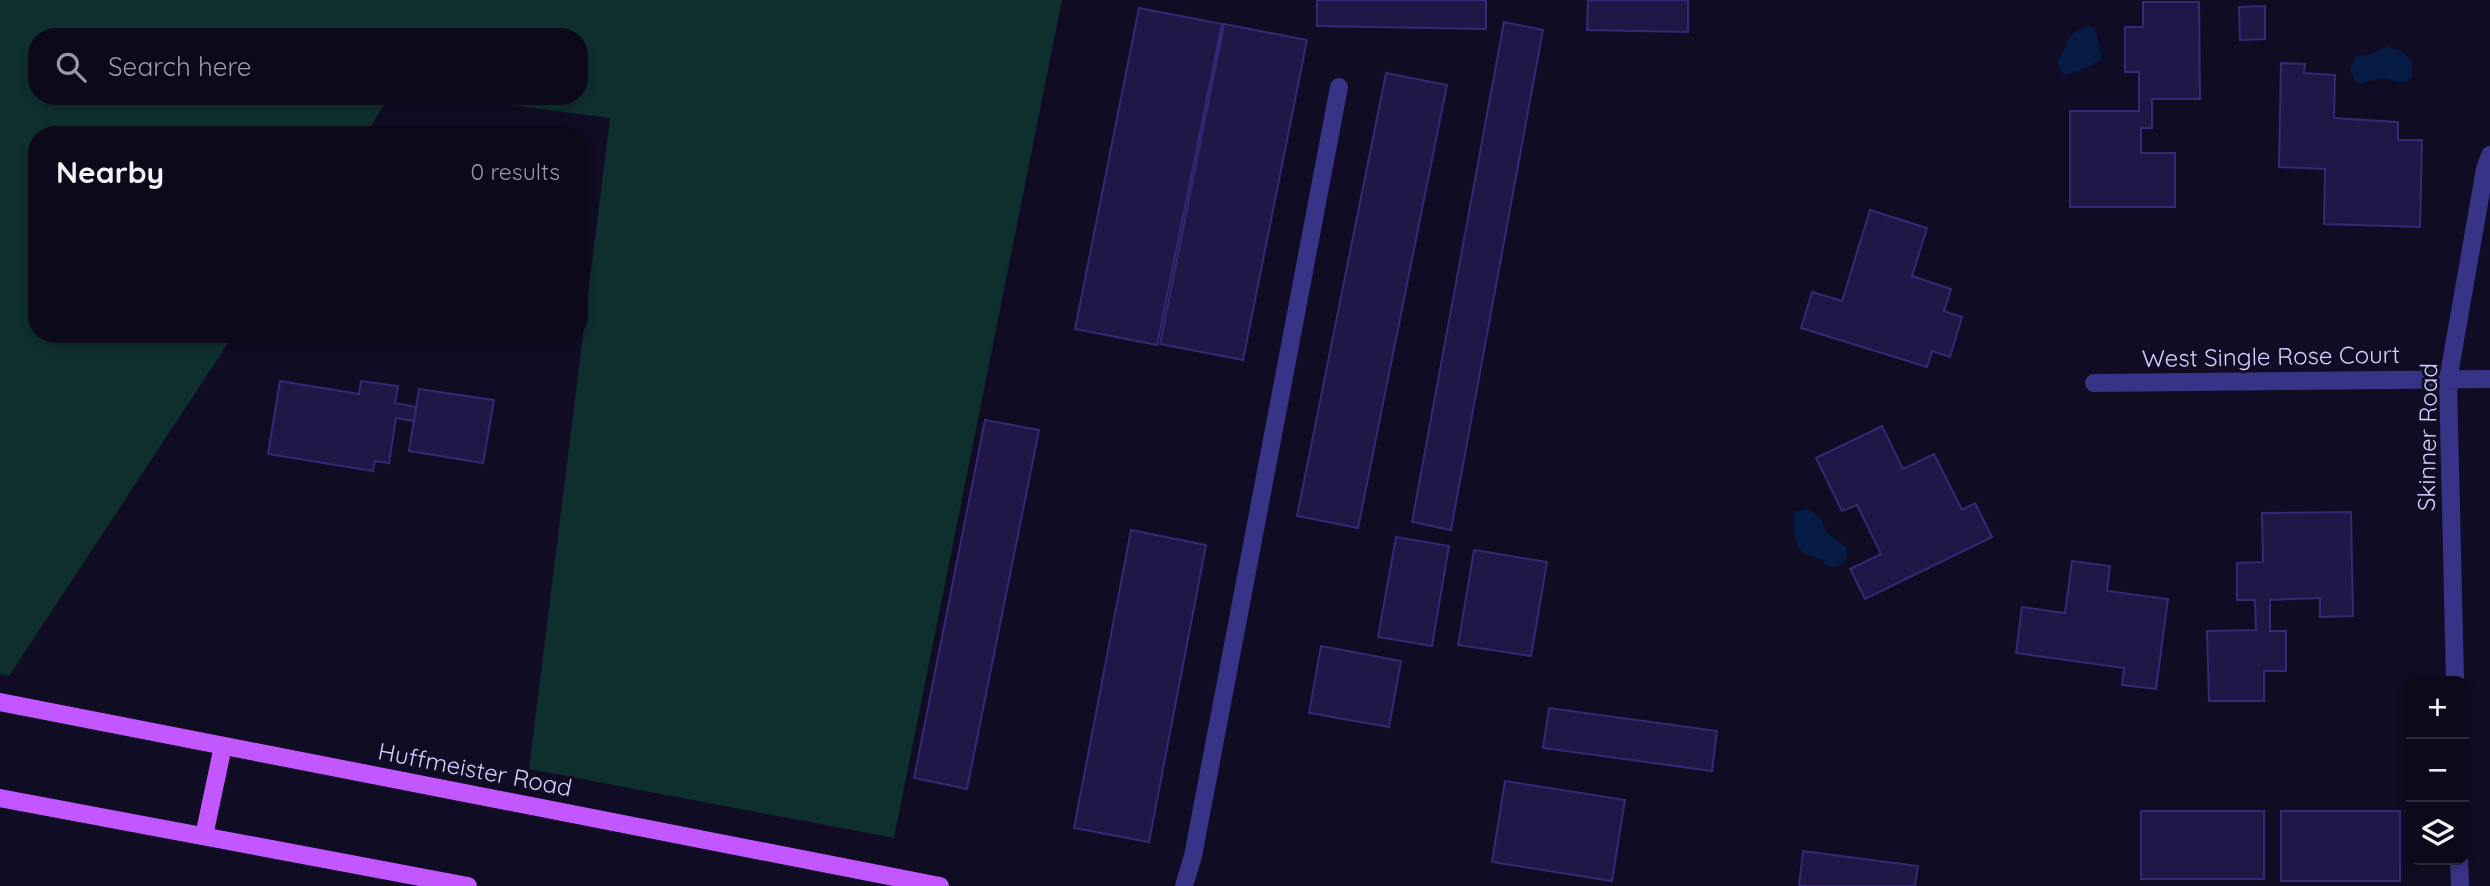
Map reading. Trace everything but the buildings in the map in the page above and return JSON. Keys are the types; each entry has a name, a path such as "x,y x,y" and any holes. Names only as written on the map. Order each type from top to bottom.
{"main road":[{"name":"Huffmeister Road","path":"0,702 940,886"},
{"path":"204,836 223,746"},
{"path":"0,798 468,886"}],"street":[{"path":"1184,886 1193,856 1339,87"},
{"name":"Skinner Road","path":"2455,676 2448,380 2485,169 2490,155"},
{"name":"West Single Rose Court","path":"2094,383 2490,379"},
{"path":"2459,865 2459,886"}],"green space":[{"path":"0,0 1062,0 894,838 529,769 582,343 588,343 588,295 610,118 511,105 588,105 588,28 28,28 28,105 384,105 371,126 28,126 28,343 228,343 9,676 0,674"}],"water":[{"path":"2087,26 2094,28 2101,59 2066,75 2061,72 2057,62 2070,37"},
{"path":"2387,46 2402,51 2412,61 2412,76 2408,80 2400,82 2376,79 2360,84 2354,79 2350,69 2356,56 2369,55"},
{"path":"1808,509 1820,517 1827,533 1846,547 1844,563 1836,567 1828,566 1799,548 1794,532 1794,514 1796,511"}]}
